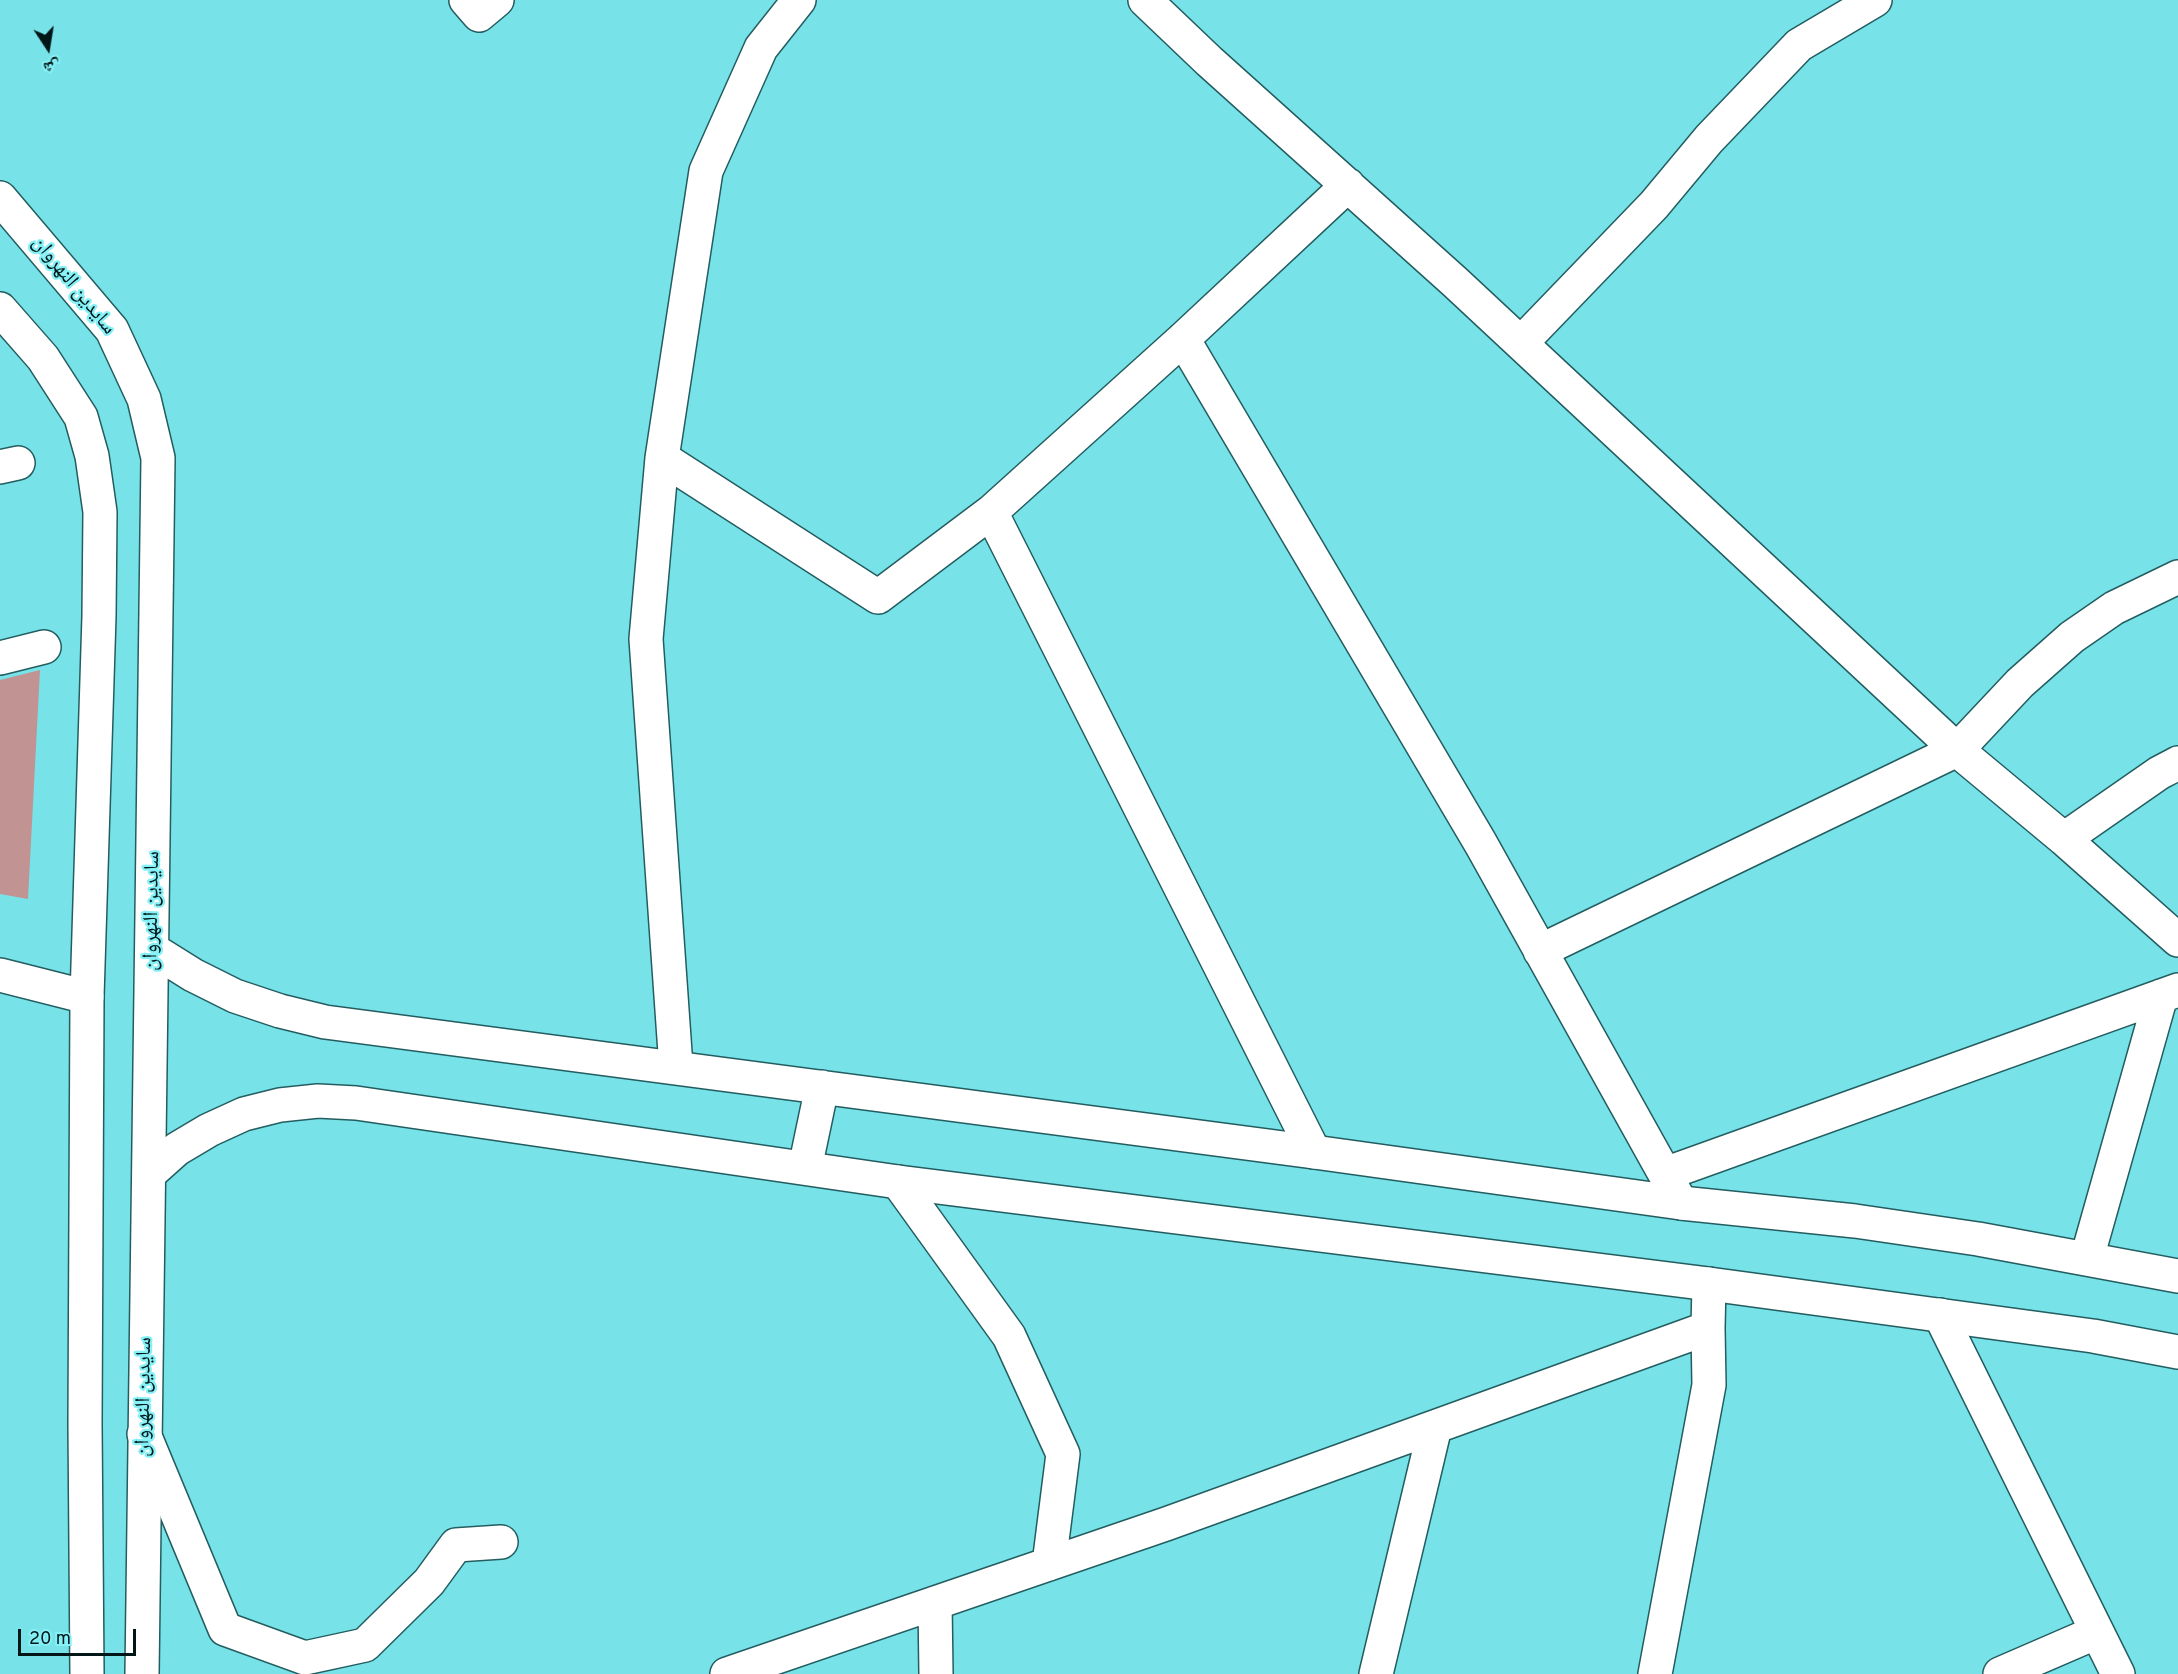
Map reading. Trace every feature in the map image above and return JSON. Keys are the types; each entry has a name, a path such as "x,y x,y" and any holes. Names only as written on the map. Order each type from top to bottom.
{"street":[{"path":"466,0 479,15 497,0"},
{"path":"676,1067 646,639 662,458 706,171 761,48 799,0"},
{"path":"1145,0 1521,343 1957,750 2064,839 2178,940"},
{"path":"1521,343 1654,205 1709,139 1799,45 1875,0"},
{"path":"662,458 878,597 992,512 1348,185"},
{"name":"سايدين النهروان","path":"0,198 112,330 144,399 158,458 142,1674"},
{"path":"0,309 43,358 81,417 92,456 100,512 87,997 85,1423 87,1674"},
{"path":"1183,339 1481,844 1681,1203"},
{"path":"992,512 1314,1152"},
{"path":"1540,951 1957,750 2020,683 2072,637 2114,608 2178,577"},
{"path":"0,658 44,647"},
{"path":"2064,839 2159,773 2178,763"},
{"path":"153,950 193,975 235,996 279,1011 325,1022 1314,1152 1681,1203 1866,1222 2087,1258 2178,1276"},
{"path":"0,975 87,997"},
{"path":"1665,1174 2170,993"},
{"path":"2087,1258 2170,993"},
{"path":"805,1168 822,1087"},
{"path":"149,1174 177,1149 209,1130 244,1114 280,1105 318,1101 356,1103 898,1182 1709,1284 2092,1336 2178,1352"},
{"path":"898,1182 1009,1336 1063,1455 1049,1564"},
{"path":"1655,1674 1709,1385 1709,1284"},
{"path":"1940,1315 2118,1674"},
{"path":"728,1674 1049,1564 1708,1328"},
{"path":"1376,1674 1435,1427"},
{"path":"144,1432 225,1629 305,1658 365,1645 429,1582 456,1545 501,1542"},
{"path":"935,1603 936,1674"},
{"path":"2000,1674 2097,1632"}],"shaded area":[{"path":"40,670 28,899 0,894 0,680"}]}
